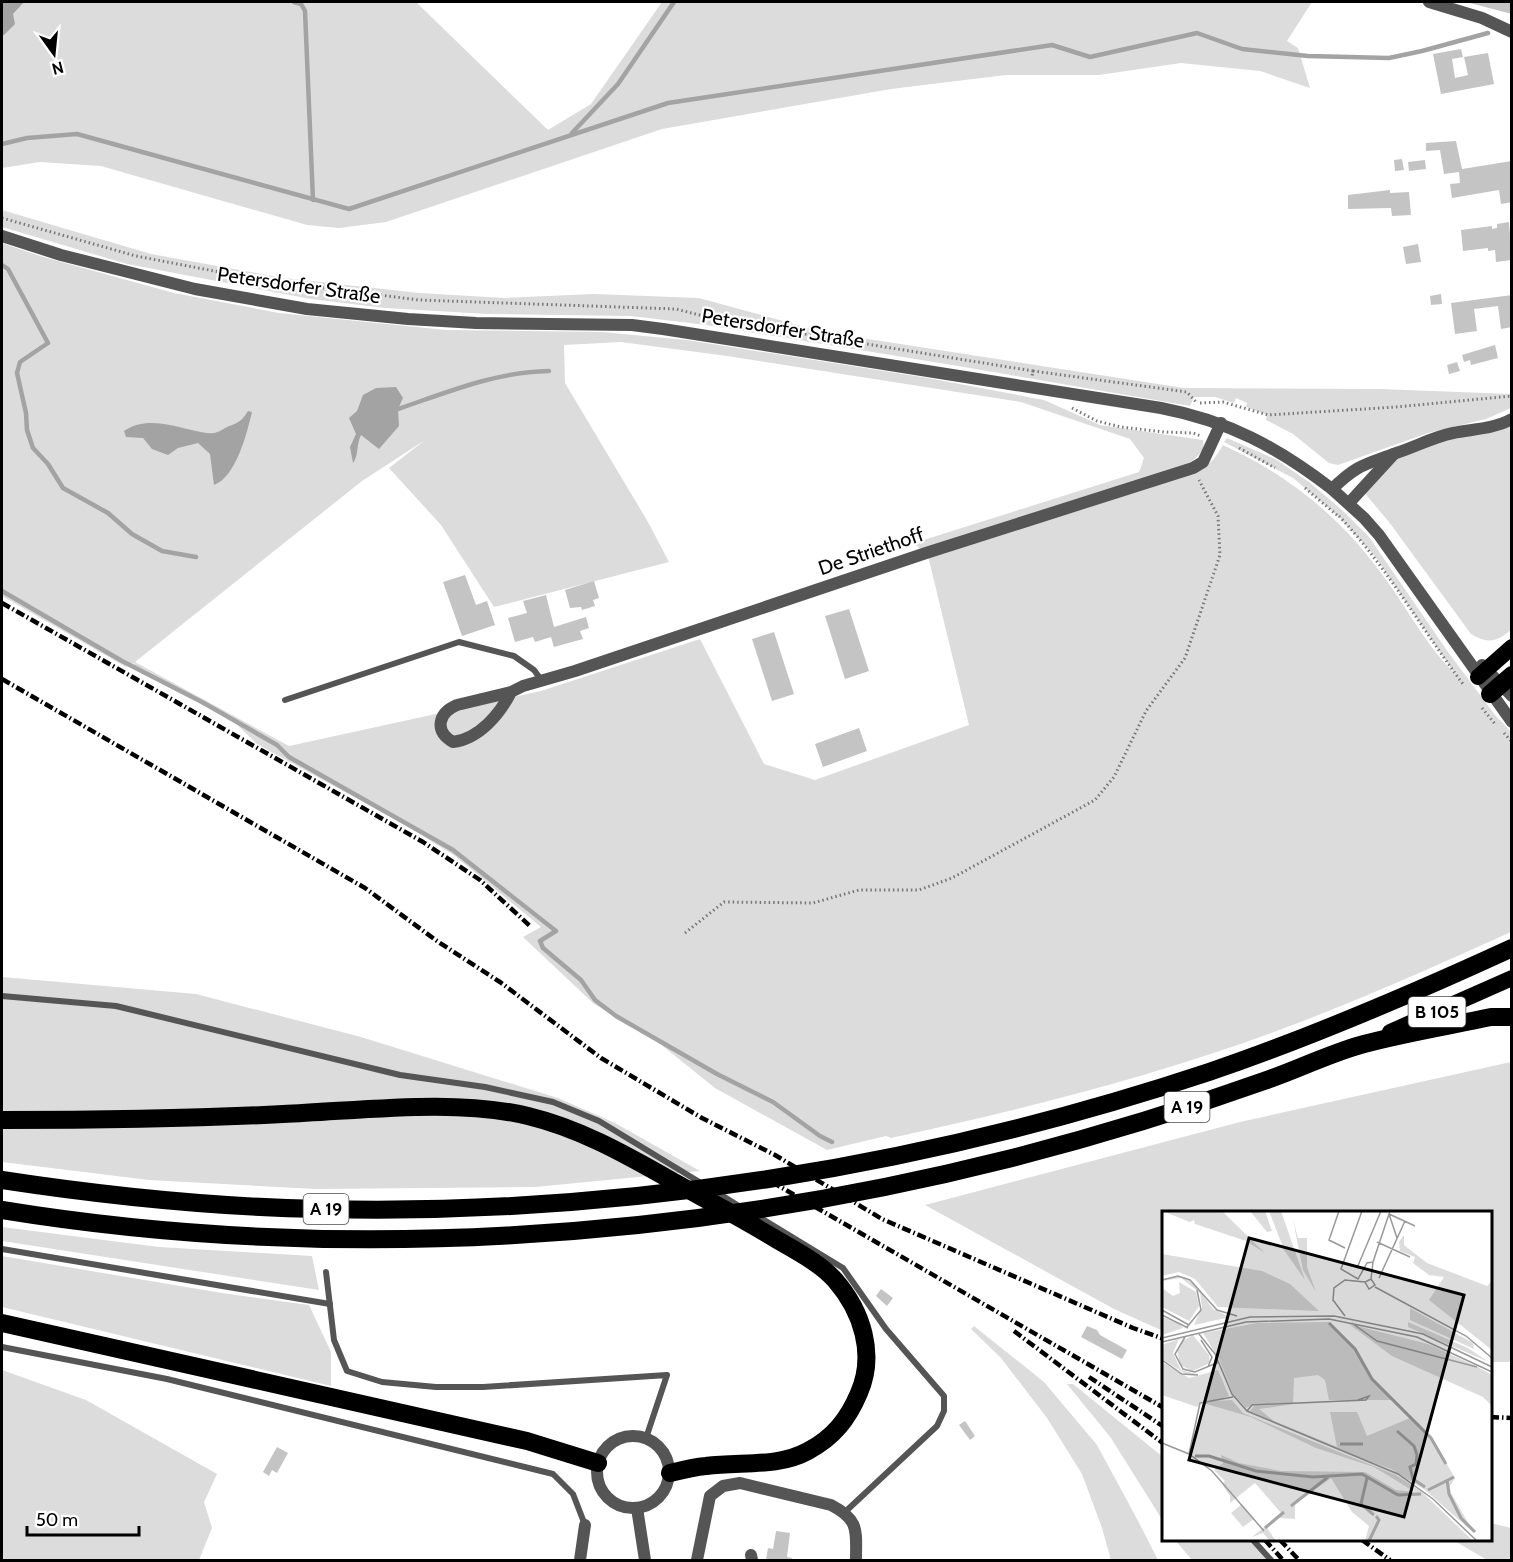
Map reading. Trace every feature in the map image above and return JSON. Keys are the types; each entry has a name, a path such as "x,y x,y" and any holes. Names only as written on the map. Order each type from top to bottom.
{"highway":[{"path":"1477,677 1512,647"},
{"name":"A 19","path":"2,1180 152,1199 317,1209 401,1210 485,1207 651,1195 789,1176 913,1152 1041,1122 1209,1072 1384,1006 1512,948"},
{"name":"B 105","path":"1361,1044 1512,978"},
{"path":"1361,1044 1491,1017 1512,1017"},
{"name":"A 19","path":"2,1210 178,1231 331,1238 496,1236 682,1220 818,1200 950,1173 1030,1153 1179,1110 1361,1044"},
{"path":"2,1120 257,1116 438,1107 487,1109 528,1116 568,1128 607,1144 806,1257 833,1277 851,1301 863,1329 867,1356 863,1385 851,1413 833,1436 806,1452 780,1461 706,1466 670,1473"},
{"path":"2,1323 527,1441 598,1463"}],"street":[{"path":"1429,2 1482,18 1512,32"},
{"name":"Petersdorfer Straße","path":"2,236 61,255 195,289 307,309 476,323 632,325 702,334 1030,387 1189,414 1221,423 1258,440 1288,458 1349,503 1379,536 1464,654 1477,677 1499,691 1512,722"},
{"path":"1332,489 1350,472 1363,464 1441,436 1488,428 1512,419"},
{"path":"1193,468 1203,462 1221,423"},
{"path":"1349,503 1394,454"},
{"name":"De Striethoff","path":"511,692 505,703 472,737 453,742 444,737 440,728 442,717 450,708 472,700 511,692 523,686 926,552 1193,468"},
{"path":"634,1436 646,1438 656,1444 668,1462 670,1473 663,1493 647,1506 637,1508 625,1508 614,1504 599,1486 597,1475 598,1463 603,1452 611,1443 622,1437 634,1436"},
{"path":"697,1560 710,1496 723,1486 740,1483 831,1505 845,1512 853,1522 856,1535 856,1560"},
{"path":"637,1508 645,1560"},
{"path":"580,1560 585,1525"}],"lane":[{"path":"285,700 459,642 514,656 534,670 543,681"},
{"path":"2,996 116,1006 400,1076 485,1087 553,1102 599,1121 843,1268 886,1329 944,1396 944,1411 937,1426 845,1512"},
{"path":"2,1249 330,1304"},
{"path":"326,1272 334,1340 347,1371 382,1382 436,1388 667,1375 646,1438"},
{"path":"2,1347 167,1379 553,1474 573,1494 585,1525"},
{"path":"1255,1541 1271,1560"}],"path":[{"path":"2,218 136,255 261,280 419,300 676,309 719,320 1033,371 1187,392 1197,403 1223,402 1268,415 1396,407 1512,396"},
{"path":"1030,387 1033,371"},
{"path":"1189,414 1197,403"},
{"path":"1069,407 1097,421 1121,427 1192,433 1235,446 1284,472"},
{"path":"685,933 724,902 813,903 859,890 919,890 952,878 1095,800 1114,777 1146,711 1185,658 1220,555 1218,516 1193,468"},
{"path":"1302,485 1338,516 1374,555 1430,640 1477,677"},
{"path":"1338,516 1349,503"},
{"path":"1499,691 1512,742"}],"shaded area":[{"path":"2,2 416,2 548,130 591,104 662,2 1312,2 1287,41 1298,48 1310,88 1260,71 1181,63 1099,75 1006,75 891,89 662,129 386,222 339,228 307,225 101,166 40,162 2,168"},
{"path":"2,2 24,2 13,14 15,24 4,35 2,34"},
{"path":"2,210 151,254 284,278 419,293 505,298 594,294 699,298 823,332 1184,388 1380,389 1511,394 1511,408 1486,419 1428,433 1338,465 1329,463 1293,434 1266,420 1267,415 1246,407 1247,403 1236,398 1234,403 1215,397 1194,397 1190,406 706,325 631,316 488,314 385,308 311,299 127,264 2,227"},
{"path":"2,243 40,256 174,293 279,313 446,330 602,332 687,340 928,378 1044,400 1100,425 1203,440 1202,451 1188,464 920,549 914,543 1139,472 1144,458 1130,439 1021,402 727,356 621,342 564,345 565,383 648,522 669,562 494,607 441,525 389,468 425,440 362,481 135,662 289,746 541,691 700,639 764,764 815,780 969,725 928,556 1198,471 1212,460 1223,445 1272,471 1334,519 1370,559 1428,642 1455,674 1374,555 1338,516 1293,478 1224,442 1227,438 1277,460 1309,482 1369,537 1448,652 1495,715 1511,732 1511,932 1336,1008 1208,1055 998,1114 827,1150 715,1088 659,1043 594,1004 523,937 541,927 455,856 407,826 257,744 232,720 133,669 134,663 126,667 2,596"},
{"path":"396,387 403,398 398,409 399,426 379,449 361,435 353,463 350,447 356,434 349,418 357,411 363,395 376,388"},
{"path":"248,411 252,412 247,431 234,464 229,473 214,485 210,454 198,443 178,448 168,455 152,449 143,438 126,437 124,431 132,426 150,423 214,433 239,421"},
{"path":"1511,419 1511,630 1501,637 1487,640 1471,634 1389,522 1362,490 1394,454"},
{"path":"2,977 196,994 361,1037 558,1098 615,1123 700,1171 535,1187 316,1189 149,1180 2,1162"},
{"path":"1511,1062 1511,1362 1492,1362 1492,1211 1162,1211 1162,1331 1114,1309 925,1205 1240,1122"},
{"path":"2,1227 159,1247 312,1256 319,1290 2,1241"},
{"path":"2,1256 222,1293 309,1305 331,1352 331,1386 2,1307"},
{"path":"974,1326 1044,1382 1097,1445 1158,1560 1111,1560 1082,1474 1047,1418 1001,1358 971,1329"},
{"path":"2,1370 86,1400 217,1474 204,1502 212,1528 199,1560 2,1560"},
{"path":"1067,1384 1073,1384 1162,1456 1162,1519 1111,1438"},
{"path":"1492,1523 1511,1528 1511,1560 1487,1560 1455,1541 1492,1541"},
{"path":"1176,1541 1254,1541 1271,1560 1192,1560"}],"building":[{"path":"1466,2 1512,2 1512,14"},
{"path":"1461,49 1463,57 1452,59 1455,78 1468,75 1464,57 1488,53 1494,84 1441,94 1433,54"},
{"path":"1456,141 1462,169 1512,161 1512,202 1501,204 1499,190 1452,198 1450,184 1460,183 1459,172 1444,174 1440,150 1426,151 1426,143"},
{"path":"1402,159 1404,170 1395,171 1394,160"},
{"path":"1425,160 1426,169 1409,171 1408,162"},
{"path":"1390,190 1390,193 1409,192 1411,215 1392,216 1391,208 1348,209 1348,195"},
{"path":"1509,222 1512,260 1496,262 1495,250 1488,251 1488,248 1463,251 1461,230 1492,226 1492,229 1497,228 1497,224"},
{"path":"1418,244 1421,262 1406,264 1403,247"},
{"path":"1441,294 1442,304 1431,305 1430,296"},
{"path":"1512,295 1512,327 1501,329 1498,306 1474,309 1477,331 1455,334 1451,303"},
{"path":"1495,345 1498,358 1471,365 1470,360 1464,362 1462,355"},
{"path":"1457,362 1460,371 1449,374 1447,365"},
{"path":"465,575 476,605 487,601 495,625 462,636 443,582"},
{"path":"594,581 599,598 593,600 595,606 582,610 581,607 570,608 565,590"},
{"path":"546,595 554,627 586,617 589,628 580,631 583,639 554,647 551,637 535,642 533,637 515,642 508,618 527,613 523,601"},
{"path":"849,609 869,671 845,679 825,616"},
{"path":"774,632 794,694 772,701 752,639"},
{"path":"859,728 867,751 823,767 815,744"},
{"path":"881,1289 893,1298 887,1306 876,1296"},
{"path":"1087,1326 1127,1350 1122,1359 1081,1337"},
{"path":"965,1421 975,1436 970,1440 959,1425"},
{"path":"277,1447 288,1453 277,1473 272,1470 269,1476 263,1472"},
{"path":"776,1531 790,1533 787,1557 792,1558 791,1560 766,1560 768,1548 773,1549"}],"waterway":[{"path":"294,2 301,4 305,11 313,200"},
{"path":"572,133 618,84 674,2"},
{"path":"2,144 27,138 77,134 349,209 668,103 1052,45 1090,57 1197,33 1242,49 1308,56 1389,58 1488,33"},
{"path":"2,265 8,269 48,343 20,362 17,373 26,413 27,430 33,448 48,464 63,488 108,513 132,534 162,551 196,557"},
{"path":"398,409 491,379 549,371"},
{"path":"2,591 122,661 202,702 277,745 289,757 453,850 556,931 540,941 543,948 581,980 595,1000 616,1016 717,1074 773,1102 832,1142"}],"railway":[{"path":"2,603 423,842 480,880 530,926"},
{"path":"2,679 365,888 437,941 500,982 601,1058 702,1118 775,1155 882,1219 1133,1328 1162,1338"},
{"path":"772,1182 1162,1407"},
{"path":"1014,1331 1162,1442"},
{"path":"1089,1377 1162,1426"},
{"path":"1492,1417 1512,1418"},
{"path":"1266,1541 1283,1560"},
{"path":"1281,1541 1299,1560"},
{"path":"1363,1541 1390,1560"}]}
